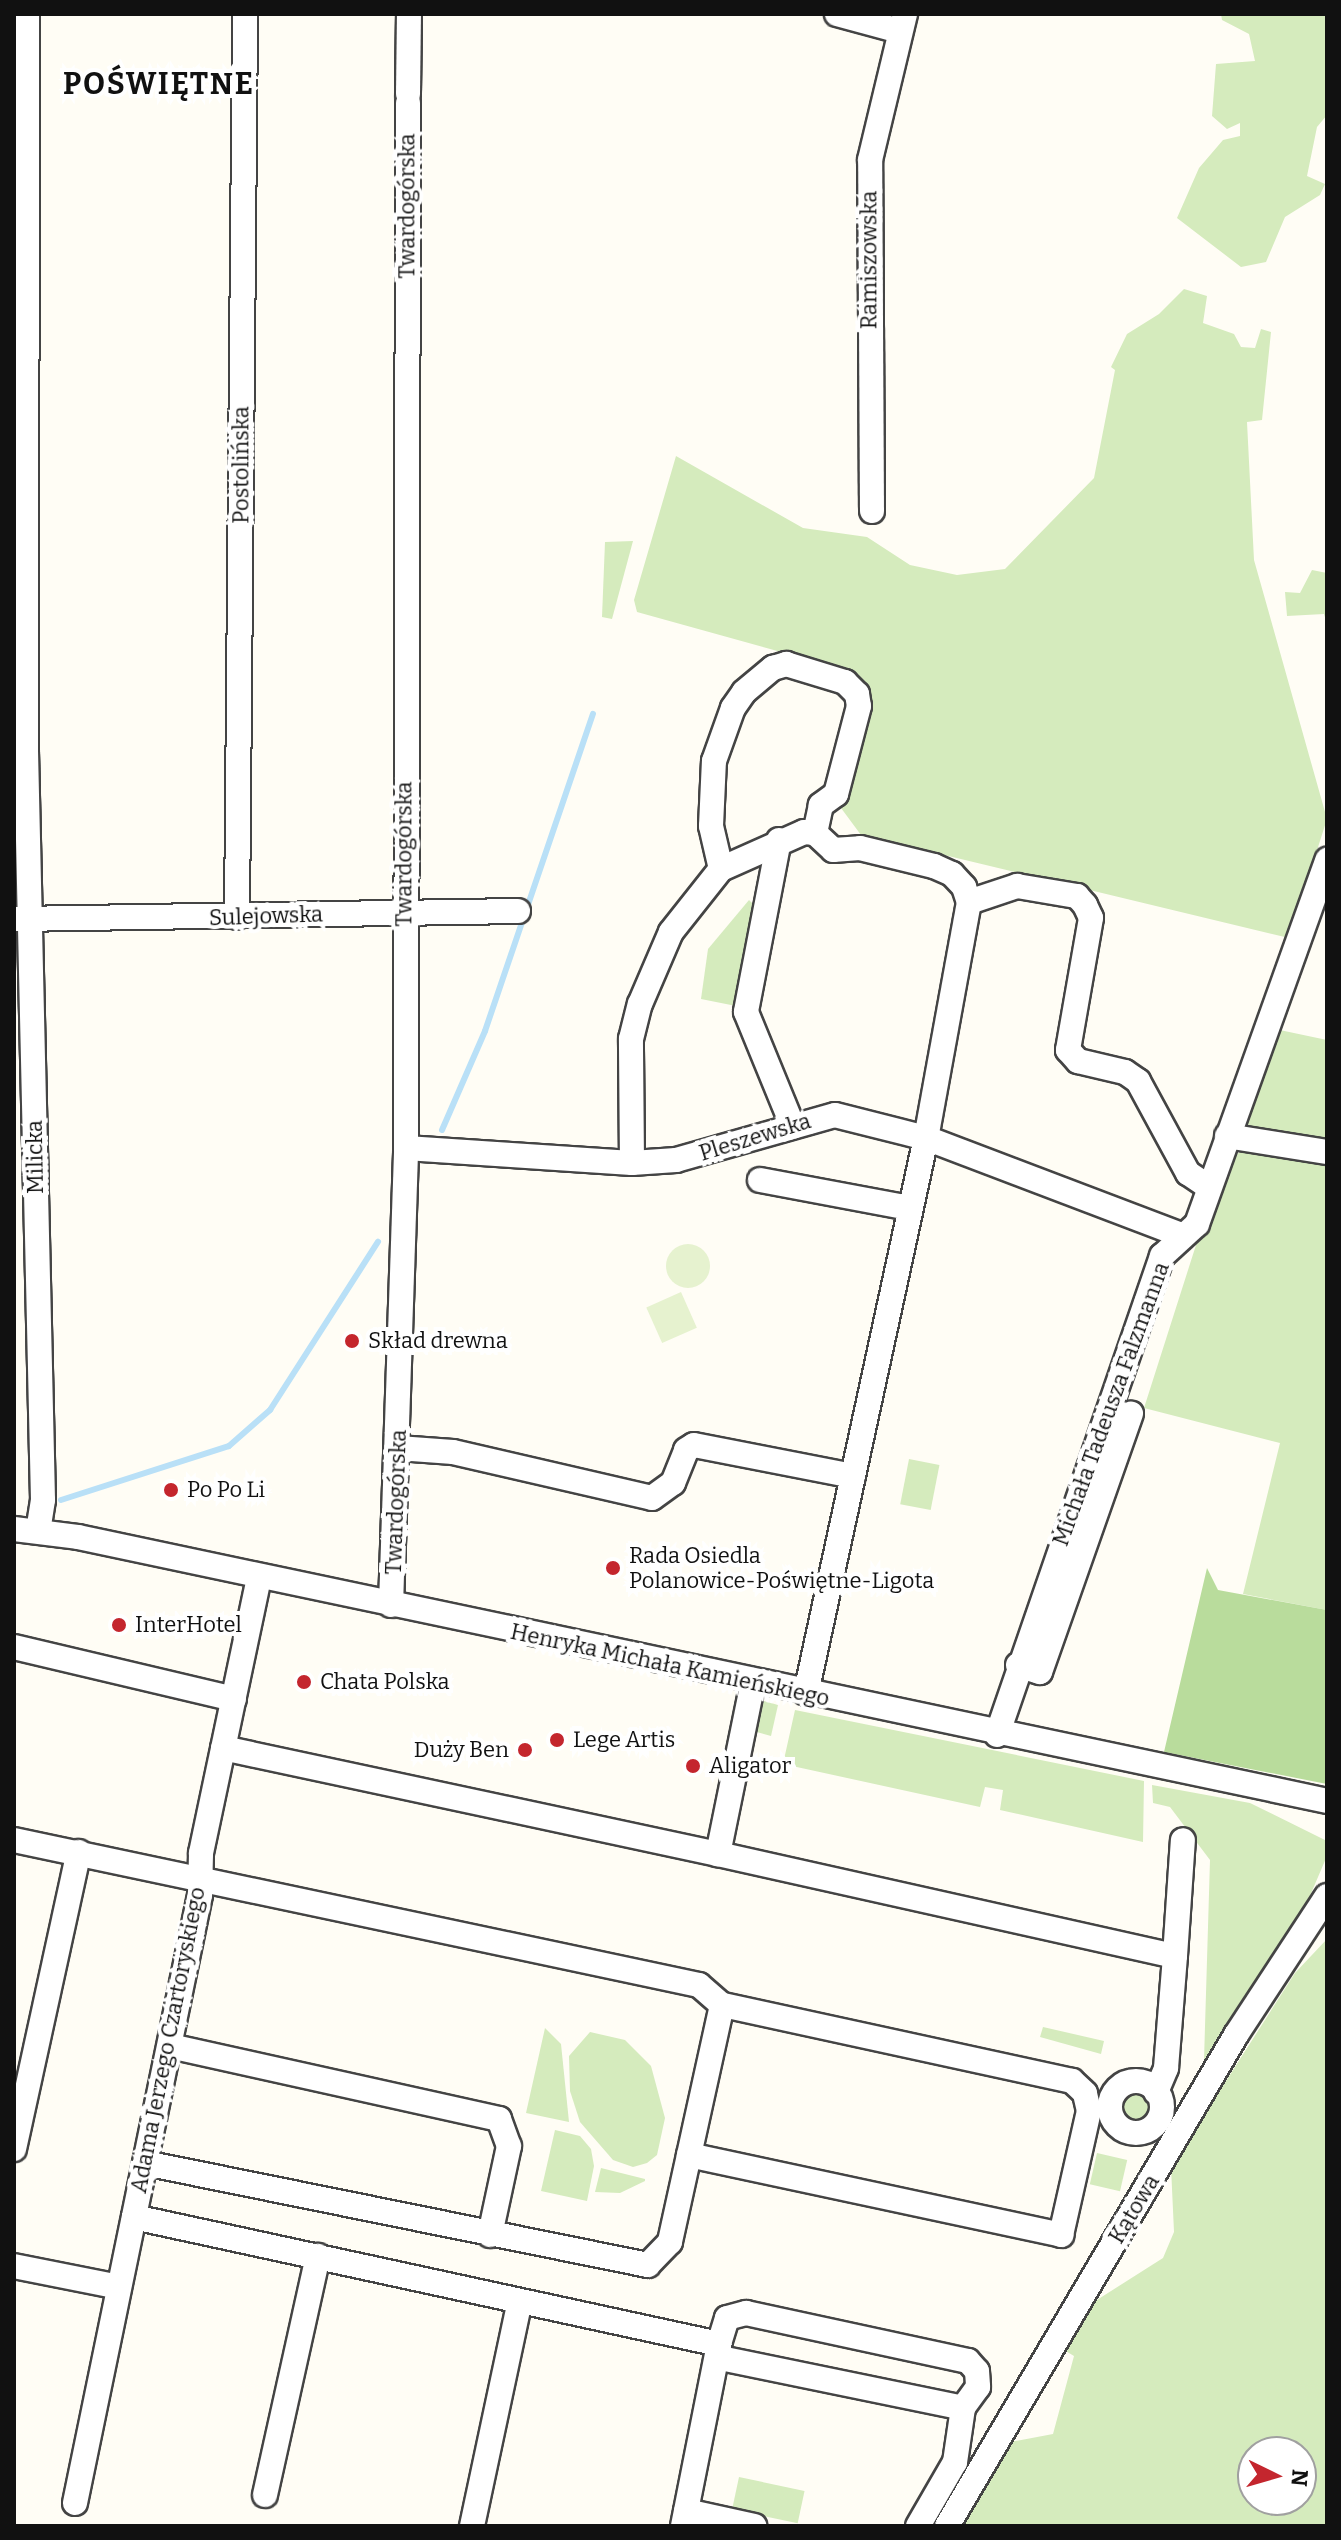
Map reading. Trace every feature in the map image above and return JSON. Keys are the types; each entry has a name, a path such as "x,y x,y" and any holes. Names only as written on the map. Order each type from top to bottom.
{"street":[{"name":"Milicka","path":"26,1530 43,1500 22,919 20,255 27,14"},
{"name":"Postolińska","path":"237,917 245,14"},
{"name":"Twardogórska","path":"391,1605 406,1148 404,911 409,14"},
{"path":"837,14 903,22"},
{"name":"Ramiszowska","path":"872,511 870,160 903,22"},
{"path":"721,869 711,826 714,761 738,700 766,672 786,664 845,682 857,694 859,706 836,794 821,805 815,833"},
{"path":"632,1163 631,1039 640,1004 671,932 721,869 779,840 815,833"},
{"path":"806,1693 926,1138 969,902 952,874 860,848 833,850 815,833"},
{"path":"779,840 746,1024 792,1124"},
{"name":"Michała Tadeusza Falzmanna","path":"997,1735 1018,1665 1162,1256 1181,1235 1197,1224 1327,860"},
{"path":"969,902 1017,886 1077,896 1085,905 1091,918 1068,1050 1078,1061 1125,1072 1138,1081 1188,1173 1209,1187"},
{"name":"Sulejowska","path":"22,919 518,911"},
{"name":"Pleszewska","path":"406,1148 632,1163 676,1160 792,1124 835,1115 926,1138 1181,1235"},
{"path":"1227,1136 1327,1152"},
{"path":"760,1180 910,1208"},
{"path":"1018,1665 1040,1672 1131,1414"},
{"path":"398,1448 453,1452 652,1498 673,1483 686,1450 694,1445 853,1476"},
{"name":"Henryka Michała Kamieńskiego","path":"26,1530 997,1735 1327,1801"},
{"name":"Adama Jerzego Czartoryskiego","path":"75,2503 170,2046 223,1748 259,1577"},
{"path":"14,1647 234,1699"},
{"path":"718,1854 753,1682"},
{"path":"223,1748 1175,1956"},
{"path":"14,1840 200,1876 699,1985 722,2005 1072,2081 1085,2093 1089,2109 1061,2235 689,2155"},
{"path":"1156,2092 1166,2068 1183,1840"},
{"path":"14,2149 79,1852"},
{"name":"Kątowa","path":"947,2526 1236,2035 1327,1896"},
{"path":"145,2163 648,2265 670,2242 722,2005"},
{"path":"170,2046 499,2119 509,2146 490,2235"},
{"path":"134,2217 478,2290 519,2305 963,2408"},
{"path":"265,2495 318,2256"},
{"path":"14,2266 119,2287"},
{"path":"472,2526 519,2305"},
{"path":"754,2526 685,2518 727,2318 746,2313 950,2354 977,2371 978,2387 963,2408 955,2462 918,2526"}],"green space":[{"path":"1221,14 1327,14 1327,115 1317,127 1307,176 1325,184 1320,195 1285,217 1266,262 1241,267 1177,218 1199,168 1223,140 1240,136 1240,123 1227,129 1212,116 1216,64 1255,61 1249,34 1222,20"},
{"path":"1184,289 1207,296 1203,323 1234,334 1241,347 1255,348 1261,329 1271,332 1262,420 1247,422 1254,560 1327,819 1289,938 861,835 841,808 870,700 853,672 637,612 634,600 676,456 803,528 867,537 910,565 957,575 1005,569 1094,478 1115,370 1111,367 1127,334 1159,314"},
{"path":"633,541 612,619 602,617 605,542"},
{"path":"1312,570 1327,573 1327,624 1324,614 1287,616 1285,592 1300,593"},
{"path":"749,900 755,906 736,1006 701,999 708,949"},
{"path":"1275,1029 1327,1040 1327,1148 1248,1132 1240,1119"},
{"path":"1250,1148 1327,1159 1327,1610 1243,1594 1280,1443 1144,1408 1196,1245 1232,1156"},
{"path":"688,1244 704,1250 710,1266 704,1282 688,1288 672,1282 666,1266 672,1250"},
{"path":"681,1292 697,1328 662,1343 646,1307"},
{"path":"909,1459 939,1465 931,1510 900,1504"},
{"path":"1207,1568 1218,1590 1327,1610 1327,1784 1164,1752"},
{"path":"764,1701 778,1705 771,1736 753,1731"},
{"path":"795,1710 1144,1781 1143,1842 1000,1810 1003,1790 985,1787 980,1807 783,1764"},
{"path":"1152,1785 1250,1803 1327,1841 1327,1856 1294,1933 1204,2060 1210,1860 1170,1807 1153,1803"},
{"path":"1327,1939 1327,2526 962,2526 1010,2442 1053,2434 1074,2356 1064,2350 1089,2305 1163,2258 1174,2232 1171,2167 1295,1973"},
{"path":"1043,2027 1104,2041 1101,2054 1040,2037"},
{"path":"545,2028 561,2044 569,2122 526,2113"},
{"path":"590,2032 625,2040 651,2066 665,2118 657,2155 647,2163 633,2167 613,2160 580,2122 570,2091 569,2056"},
{"path":"1135,2092 1146,2097 1151,2108 1146,2119 1135,2124 1124,2119 1119,2108 1124,2097"},
{"path":"555,2130 580,2136 591,2149 594,2166 587,2201 541,2191"},
{"path":"1097,2153 1127,2160 1120,2191 1090,2184"},
{"path":"601,2168 645,2181 620,2193 595,2192"},
{"path":"739,2477 805,2491 798,2523 732,2509"}],"waterway":[{"path":"442,1130 485,1031 593,714"},
{"path":"61,1500 229,1446 270,1410 378,1242"}],"place":[{"name":"Skład drewna","path":"352,1341"},
{"name":"Po Po Li","path":"171,1490"},
{"name":"Rada Osiedla Polanowice-Poświętne-Ligota","path":"613,1568"},
{"name":"InterHotel","path":"119,1625"},
{"name":"Chata Polska","path":"304,1682"},
{"name":"Lege Artis","path":"557,1740"},
{"name":"Duży Ben","path":"525,1750"},
{"name":"Aligator","path":"693,1766"}],"district":[{"name":"POŚWIĘTNE","path":"159,84"}]}
